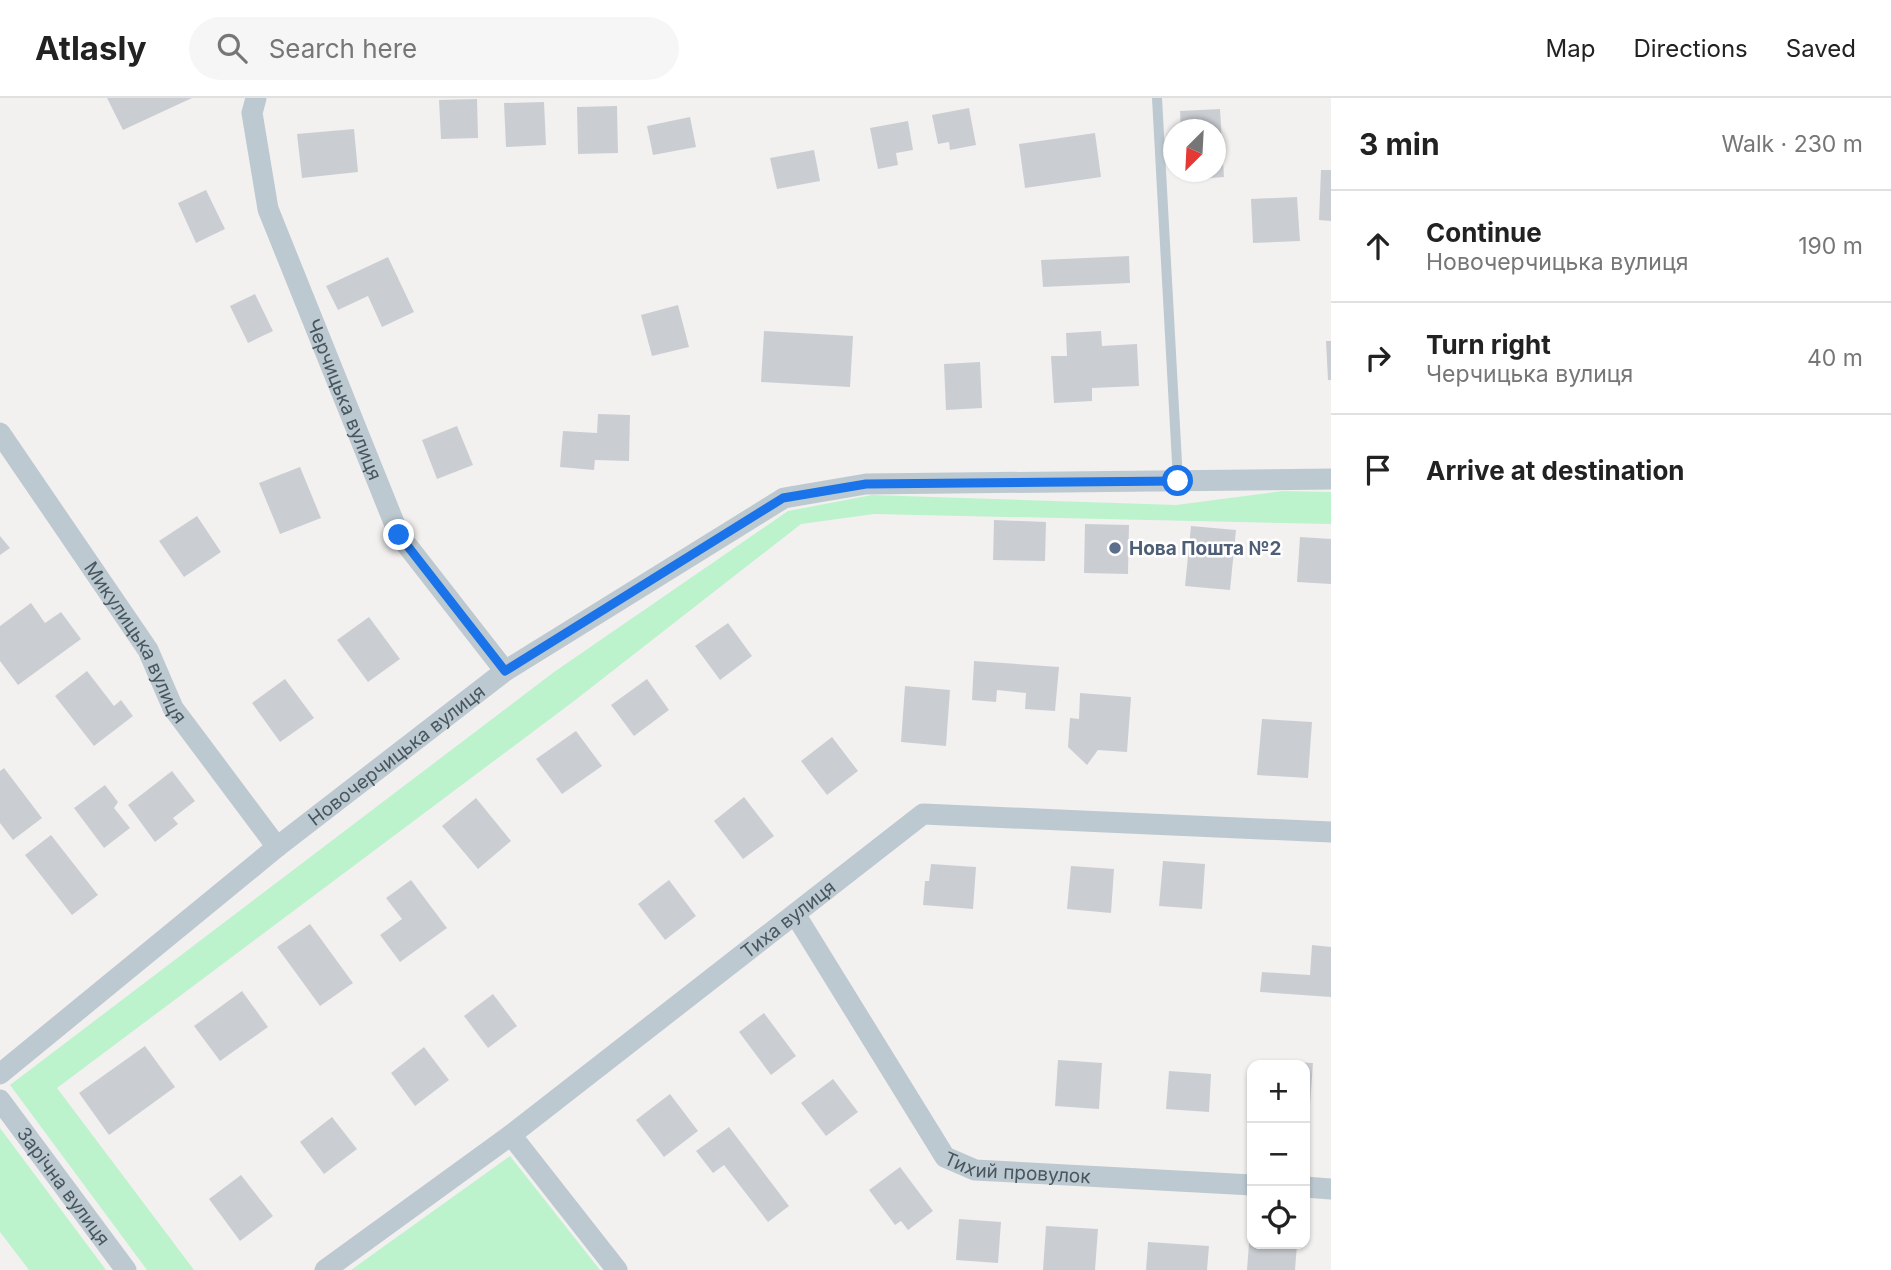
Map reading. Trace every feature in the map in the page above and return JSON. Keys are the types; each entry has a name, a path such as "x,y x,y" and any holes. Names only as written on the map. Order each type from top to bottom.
{"street":[{"name":"Черчицька вулиця","path":"256,98 252,113 268,209 399,535 505,671"},
{"name":"Микулицька вулиця","path":"0,433 148,650 173,708 277,846"},
{"name":"Новочерчицька вулиця","path":"0,1074 277,846 505,671 783,498 866,484 1331,479"},
{"name":"Тиха вулиця","path":"325,1270 511,1135 923,814 1331,832"},
{"name":"Тихий провулок","path":"795,914 945,1157 975,1170 1247,1185"},
{"name":"Зарічна вулиця","path":"0,1100 126,1270"},
{"path":"511,1135 617,1270"},
{"path":"1310,1187 1331,1189"}],"lane":[{"path":"1157,98 1178,481"}],"green space":[{"path":"1283,491 1331,492 1331,524 874,514 801,524 574,701 57,1088 194,1270 147,1270 10,1085 554,672 788,511 872,495 1176,505"},
{"path":"0,1128 106,1270 29,1270 0,1232"},
{"path":"510,1156 600,1270 351,1270"}],"building":[{"path":"107,98 192,98 123,130"},
{"path":"477,99 478,138 441,139 439,100"},
{"path":"544,102 546,145 506,147 504,103"},
{"path":"617,106 618,153 578,154 577,107"},
{"path":"969,108 976,145 950,150 949,142 938,144 932,115"},
{"path":"1220,109 1221,119 1180,119 1180,111"},
{"path":"690,117 696,147 653,155 647,126"},
{"path":"908,121 913,150 896,153 898,165 878,169 870,128"},
{"path":"354,129 358,172 302,178 297,134"},
{"path":"1095,133 1101,177 1025,188 1019,144"},
{"path":"814,150 820,181 777,189 770,158"},
{"path":"1321,170 1331,170 1331,221 1319,220"},
{"path":"206,190 225,229 196,243 178,203"},
{"path":"1297,197 1300,241 1253,243 1251,199"},
{"path":"1129,256 1130,283 1043,287 1041,260"},
{"path":"388,257 414,312 382,327 368,296 338,310 326,286"},
{"path":"255,294 273,331 248,343 230,306"},
{"path":"678,305 689,347 652,356 641,315"},
{"path":"764,331 853,336 850,387 761,382"},
{"path":"1101,331 1102,346 1137,344 1139,386 1092,388 1092,401 1054,403 1051,356 1067,356 1066,333"},
{"path":"1326,341 1331,341 1331,380 1328,380"},
{"path":"980,362 982,408 946,410 944,364"},
{"path":"598,414 630,415 629,461 595,460 594,470 560,467 563,431 597,433"},
{"path":"457,426 473,465 437,479 422,440"},
{"path":"300,467 321,518 280,534 259,483"},
{"path":"197,516 221,552 184,577 159,541"},
{"path":"994,520 1046,522 1045,561 993,560"},
{"path":"1085,524 1129,525 1128,574 1084,573"},
{"path":"1191,526 1236,530 1230,590 1185,586"},
{"path":"0,536 10,548 0,555"},
{"path":"1300,537 1331,539 1331,584 1297,582"},
{"path":"31,603 45,623 61,612 81,639 18,685 0,661 0,626"},
{"path":"369,617 400,659 368,682 337,640"},
{"path":"728,623 752,656 720,680 695,646"},
{"path":"974,661 1059,667 1055,711 1025,709 1026,693 997,690 996,702 972,700"},
{"path":"87,671 114,706 121,700 133,716 94,746 55,696"},
{"path":"285,679 314,718 280,742 252,703"},
{"path":"647,679 669,710 634,736 611,705"},
{"path":"905,686 950,690 946,746 901,742"},
{"path":"1080,693 1131,697 1127,752 1098,750 1087,765 1068,747 1070,718 1079,719"},
{"path":"1262,719 1312,722 1308,778 1257,775"},
{"path":"576,731 602,766 562,794 536,759"},
{"path":"832,737 858,771 827,795 801,761"},
{"path":"4,768 42,818 13,840 0,823 0,771"},
{"path":"172,771 195,801 173,818 178,824 155,842 128,805"},
{"path":"105,785 118,802 114,808 130,828 104,848 74,808"},
{"path":"744,797 774,836 743,859 714,821"},
{"path":"476,798 511,841 478,869 442,826"},
{"path":"51,835 98,895 72,915 25,855"},
{"path":"1163,861 1205,864 1202,909 1159,906"},
{"path":"931,864 976,867 973,909 923,905 925,881 929,881"},
{"path":"1071,866 1114,869 1111,913 1067,909"},
{"path":"411,880 447,928 400,962 380,935 402,919 386,898"},
{"path":"669,880 696,916 665,940 638,904"},
{"path":"310,924 353,983 320,1006 277,947"},
{"path":"1312,945 1331,947 1331,997 1260,992 1262,972 1310,975"},
{"path":"242,991 268,1027 220,1061 194,1026"},
{"path":"493,994 517,1026 488,1048 464,1016"},
{"path":"764,1013 796,1056 771,1075 739,1032"},
{"path":"145,1046 175,1087 109,1135 79,1093"},
{"path":"424,1047 449,1080 415,1106 391,1073"},
{"path":"1058,1060 1102,1063 1099,1109 1055,1106"},
{"path":"1310,1063 1313,1063 1310,1104"},
{"path":"1169,1071 1211,1074 1209,1112 1166,1109"},
{"path":"833,1079 858,1112 826,1136 801,1103"},
{"path":"670,1094 698,1131 664,1157 636,1120"},
{"path":"332,1117 357,1149 324,1174 300,1142"},
{"path":"729,1127 789,1206 768,1222 724,1165 713,1173 696,1151"},
{"path":"900,1167 933,1211 908,1230 901,1221 895,1225 869,1190"},
{"path":"241,1175 273,1216 240,1241 209,1199"},
{"path":"959,1219 1001,1222 998,1263 956,1260"},
{"path":"1046,1226 1098,1229 1095,1270 1043,1270"},
{"path":"1148,1242 1209,1246 1207,1270 1146,1270"},
{"path":"1249,1249 1297,1249 1295,1270 1247,1270"}],"place":[{"name":"Нова Пошта №2","path":"1115,548"}],"route":[{"path":"399,535 505,671 783,498 866,484 1178,481"}]}
